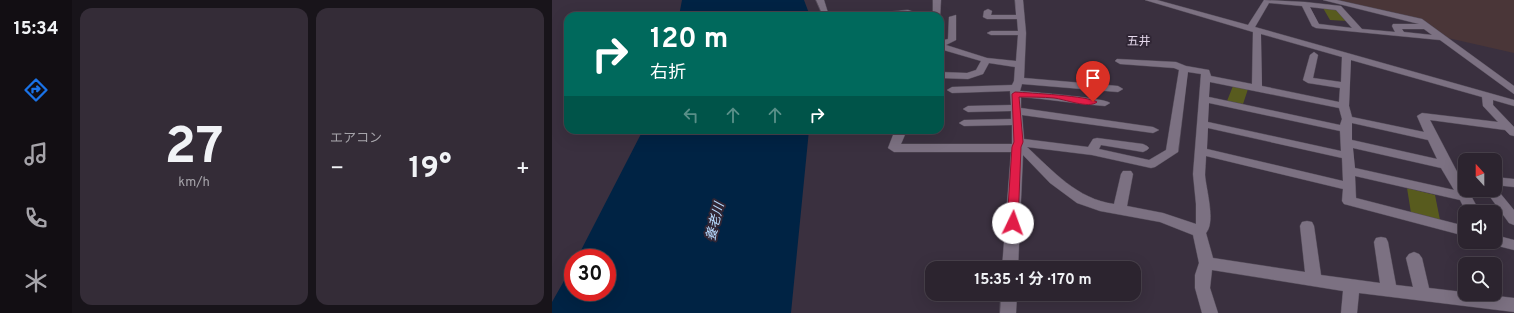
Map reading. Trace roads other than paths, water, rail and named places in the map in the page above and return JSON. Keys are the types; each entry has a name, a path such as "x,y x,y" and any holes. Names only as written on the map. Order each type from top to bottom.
{"street":[{"path":"820,0 825,12"},
{"path":"937,0 937,12"},
{"path":"1010,261 1018,145 1016,88 1022,33 1019,0"},
{"path":"1150,0 1514,103"},
{"path":"1184,9 1188,0"},
{"path":"1327,0 1419,21 1514,90"},
{"path":"1258,88 1253,29 1267,1 1338,8 1359,31"},
{"path":"1305,4 1316,26 1441,38"},
{"path":"988,11 987,17 1020,17"},
{"path":"944,43 952,40 954,17"},
{"path":"1401,35 1396,26 1427,27"},
{"path":"991,33 1022,33"},
{"path":"944,46 986,60 1019,64"},
{"path":"1314,55 1308,80 1345,86"},
{"path":"1347,55 1344,106 1348,143 1348,202 1458,229"},
{"path":"944,75 968,76 980,72 986,60"},
{"path":"1120,61 1176,65 1184,69 1206,72 1207,78 1204,99 1199,174 1203,204 1203,228 1199,232"},
{"path":"899,134 894,148 1018,145 1092,152 1151,164 1172,152 1184,69"},
{"path":"1207,78 1344,106"},
{"path":"1016,88 1068,100 1105,103"},
{"path":"952,90 1016,88 1118,89"},
{"path":"1487,96 1488,106 1511,130"},
{"path":"1204,99 1346,124 1432,137"},
{"path":"968,110 1017,114 1153,130"},
{"path":"964,123 1017,114"},
{"path":"1458,185 1446,165 1422,116 1511,130"},
{"path":"1203,124 1348,156"},
{"path":"1092,152 1097,141 1143,148"},
{"path":"1348,143 1446,165"},
{"path":"1018,145 1057,182 1083,201 1102,208 1164,218 1189,226 1199,232 1207,263 1203,270 1203,291 1210,313"},
{"path":"1200,151 1348,186"},
{"path":"1349,171 1458,195"},
{"path":"1119,210 1127,174"},
{"path":"1502,182 1514,183"},
{"path":"1465,197 1469,205"},
{"path":"1497,197 1514,220"},
{"path":"1307,226 1314,280"},
{"path":"1381,242 1389,290"},
{"path":"1502,242 1514,245"},
{"path":"1414,258 1422,293"},
{"path":"1207,263 1352,286 1513,302"},
{"path":"1348,313 1352,286"},
{"path":"1008,313 1009,301"}],"water":[{"path":"682,0 804,0 808,12 680,12"},
{"name":"養老川","path":"641,134 809,134 791,313 552,313 552,302 564,281 564,301 616,301 616,249 582,249"}],"district":[{"name":"五井","path":"1139,42"}]}
